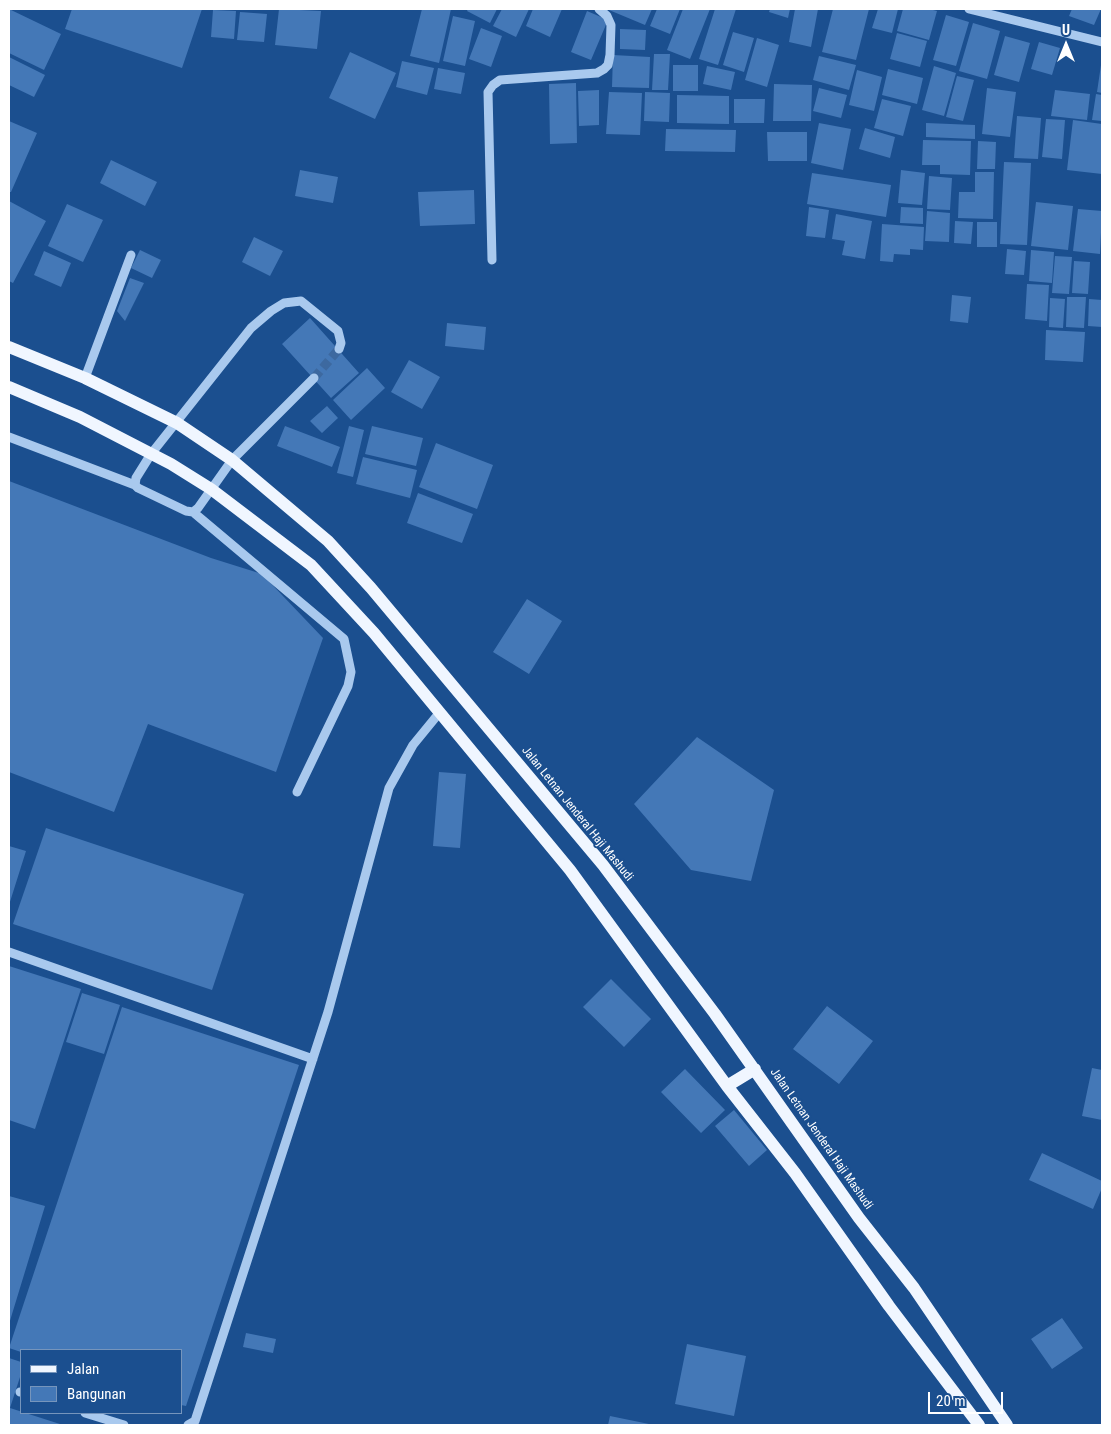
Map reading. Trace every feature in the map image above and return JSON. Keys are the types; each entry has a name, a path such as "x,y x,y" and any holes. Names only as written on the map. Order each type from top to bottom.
{"main road":[{"name":"Jalan Letnan Jenderal Haji Mashudi","path":"9,347 84,378 177,423 232,460 328,541 371,588 603,865 755,1069 859,1218 914,1288 1007,1425"},
{"path":"9,387 80,417 171,464 211,489 312,565 374,633 570,870 727,1086 795,1173 889,1306 980,1425"},
{"path":"727,1086 755,1069"}],"street":[{"path":"492,260 488,92 500,80 597,73 604,69 608,65 610,55 611,25 607,16 599,9"},
{"path":"969,9 1102,42"},
{"path":"84,378 131,255"},
{"path":"135,485 136,478 151,454 251,328 284,303 301,301 338,331 341,343 339,349"},
{"path":"9,437 135,485 186,512 193,512 198,508 232,460 314,378"},
{"path":"193,512 344,639 352,672 348,686 297,792"},
{"path":"188,1425 195,1421 328,1012 389,788 413,745 440,712"},
{"path":"9,952 313,1059"},
{"path":"88,1414 124,1425"}],"building":[{"path":"9,9 61,34 44,70 9,53"},
{"path":"72,9 202,9 182,68 65,29"},
{"path":"279,9 321,11 317,49 275,45"},
{"path":"422,9 451,9 439,63 410,56"},
{"path":"468,9 497,9 490,23 467,11"},
{"path":"502,9 529,9 516,37 493,26"},
{"path":"533,9 562,9 550,37 526,26"},
{"path":"610,9 652,9 645,25"},
{"path":"657,9 680,9 670,34 650,26"},
{"path":"683,9 710,9 690,59 667,50"},
{"path":"715,9 736,9 718,65 699,59"},
{"path":"770,9 790,9 788,18 769,12"},
{"path":"795,9 818,9 811,47 789,42"},
{"path":"833,9 869,9 856,60 822,52"},
{"path":"878,9 898,9 892,33 872,28"},
{"path":"903,9 929,9 937,11 929,40 897,31"},
{"path":"1072,9 1101,9 1094,25 1069,16"},
{"path":"213,10 236,11 234,39 211,37"},
{"path":"587,11 608,20 591,60 571,52"},
{"path":"240,12 267,14 264,42 237,40"},
{"path":"946,15 969,22 956,66 933,60"},
{"path":"453,16 475,21 465,66 443,61"},
{"path":"973,23 1000,31 987,79 959,71"},
{"path":"481,28 502,36 491,67 469,59"},
{"path":"620,29 646,30 645,50 620,49"},
{"path":"733,32 754,38 744,72 723,65"},
{"path":"897,33 927,41 920,67 890,59"},
{"path":"1005,36 1030,43 1019,82 994,75"},
{"path":"757,38 779,45 767,87 745,80"},
{"path":"1039,42 1060,48 1052,75 1031,69"},
{"path":"350,52 396,73 375,119 329,98"},
{"path":"654,54 670,54 668,90 652,90"},
{"path":"613,55 650,57 649,88 612,87"},
{"path":"819,56 856,65 849,90 813,80"},
{"path":"9,57 45,75 34,97 9,85"},
{"path":"402,61 434,68 427,95 396,87"},
{"path":"673,65 698,65 698,91 673,91"},
{"path":"1102,65 1102,93 1097,92"},
{"path":"707,66 735,72 731,90 703,84"},
{"path":"934,66 956,73 944,116 922,110"},
{"path":"438,68 465,73 461,94 434,89"},
{"path":"888,69 923,78 917,104 882,95"},
{"path":"857,70 882,77 874,111 849,105"},
{"path":"957,76 974,80 963,121 946,117"},
{"path":"576,83 577,143 550,144 549,84"},
{"path":"774,84 812,85 811,121 773,121"},
{"path":"819,88 847,95 841,118 813,111"},
{"path":"987,88 1016,92 1010,137 982,134"},
{"path":"599,90 599,125 579,126 578,91"},
{"path":"1055,90 1090,94 1087,120 1051,116"},
{"path":"609,92 642,93 640,135 606,134"},
{"path":"645,92 670,93 669,122 644,121"},
{"path":"1096,94 1102,95 1102,121 1092,120"},
{"path":"677,95 729,96 729,124 677,123"},
{"path":"734,99 765,99 764,123 734,123"},
{"path":"882,99 911,106 903,136 874,128"},
{"path":"1017,116 1041,118 1038,159 1014,158"},
{"path":"1046,119 1065,120 1062,159 1042,157"},
{"path":"1073,120 1102,124 1102,174 1067,170"},
{"path":"9,121 37,133 11,192 9,192"},
{"path":"819,123 851,129 843,170 811,163"},
{"path":"926,123 975,125 975,139 926,137"},
{"path":"865,128 895,137 890,158 859,149"},
{"path":"666,129 736,130 735,152 665,151"},
{"path":"767,132 807,132 807,161 768,161"},
{"path":"923,140 971,141 970,175 940,174 940,165 922,165"},
{"path":"978,141 996,142 995,169 977,169"},
{"path":"111,160 157,182 145,206 100,183"},
{"path":"1004,162 1031,163 1027,245 1000,244"},
{"path":"300,170 338,177 333,203 295,196"},
{"path":"901,170 925,173 922,205 898,203"},
{"path":"975,172 994,172 993,219 958,218 959,192 975,192"},
{"path":"812,173 891,185 886,217 807,204"},
{"path":"929,176 952,178 950,210 927,209"},
{"path":"474,190 475,224 420,226 418,192"},
{"path":"9,201 46,221 13,283 9,281"},
{"path":"1036,202 1073,206 1068,250 1031,246"},
{"path":"67,204 103,220 83,262 48,246"},
{"path":"809,207 829,210 825,238 806,236"},
{"path":"901,207 923,208 923,224 900,223"},
{"path":"1078,209 1102,211 1100,254 1073,251"},
{"path":"927,211 950,213 949,242 925,241"},
{"path":"836,214 872,221 865,259 842,255 845,241 832,239"},
{"path":"955,221 973,222 971,244 954,243"},
{"path":"977,222 997,222 997,247 977,247"},
{"path":"882,224 924,227 923,250 910,249 910,255 894,254 893,262 880,261"},
{"path":"254,237 283,251 270,276 242,262"},
{"path":"1007,249 1026,251 1024,275 1005,274"},
{"path":"140,250 161,260 152,278 131,268"},
{"path":"1031,250 1054,252 1052,283 1029,281"},
{"path":"44,251 71,263 61,287 34,275"},
{"path":"1055,256 1072,257 1069,294 1052,293"},
{"path":"1074,261 1090,262 1088,294 1072,293"},
{"path":"130,278 144,283 125,321 117,311"},
{"path":"1027,284 1049,285 1047,321 1025,319"},
{"path":"952,295 971,297 968,323 950,321"},
{"path":"1067,297 1086,297 1084,328 1066,327"},
{"path":"1050,298 1065,299 1063,328 1049,327"},
{"path":"1089,299 1102,300 1102,327 1088,326"},
{"path":"310,318 359,373 331,398 282,344"},
{"path":"447,323 486,327 484,350 445,346"},
{"path":"1046,330 1085,332 1083,362 1045,360"},
{"path":"409,360 440,377 422,409 391,392"},
{"path":"367,368 385,388 351,420 333,400"},
{"path":"327,406 338,418 322,433 310,421"},
{"path":"285,426 340,447 332,467 277,446"},
{"path":"349,426 364,430 353,477 337,473"},
{"path":"372,426 423,438 416,466 365,454"},
{"path":"436,443 493,465 477,509 419,487"},
{"path":"363,457 417,470 410,498 356,484"},
{"path":"9,481 211,558 262,574 323,638 276,772 148,724 114,812 9,772"},
{"path":"418,493 473,514 462,543 407,523"},
{"path":"527,599 562,621 529,674 493,652"},
{"path":"697,737 774,790 751,881 691,870 634,804"},
{"path":"439,772 466,774 460,848 433,846"},
{"path":"46,828 244,894 212,990 13,924"},
{"path":"9,846 26,851 9,905"},
{"path":"9,966 81,989 35,1129 9,1120"},
{"path":"611,979 651,1019 624,1047 583,1007"},
{"path":"82,993 120,1005 104,1054 66,1042"},
{"path":"827,1006 873,1041 839,1084 793,1049"},
{"path":"122,1007 299,1065 186,1406 182,1405 182,1349 20,1349 20,1352 9,1348"},
{"path":"1092,1068 1102,1070 1102,1120 1082,1116"},
{"path":"685,1069 725,1110 701,1133 661,1092"},
{"path":"734,1110 767,1150 749,1166 715,1126"},
{"path":"1042,1153 1102,1181 1102,1188 1093,1209 1029,1180"},
{"path":"9,1196 45,1206 9,1324"},
{"path":"1062,1318 1083,1348 1052,1369 1031,1339"},
{"path":"246,1333 276,1339 273,1353 243,1347"},
{"path":"687,1344 746,1356 734,1416 675,1404"},
{"path":"9,1358 20,1362 20,1377 10,1408 20,1411 20,1414 29,1414 63,1425 9,1425"},
{"path":"610,1416 649,1424 649,1425 608,1425"}],"tunnel":[{"path":"314,378 339,349"}]}
